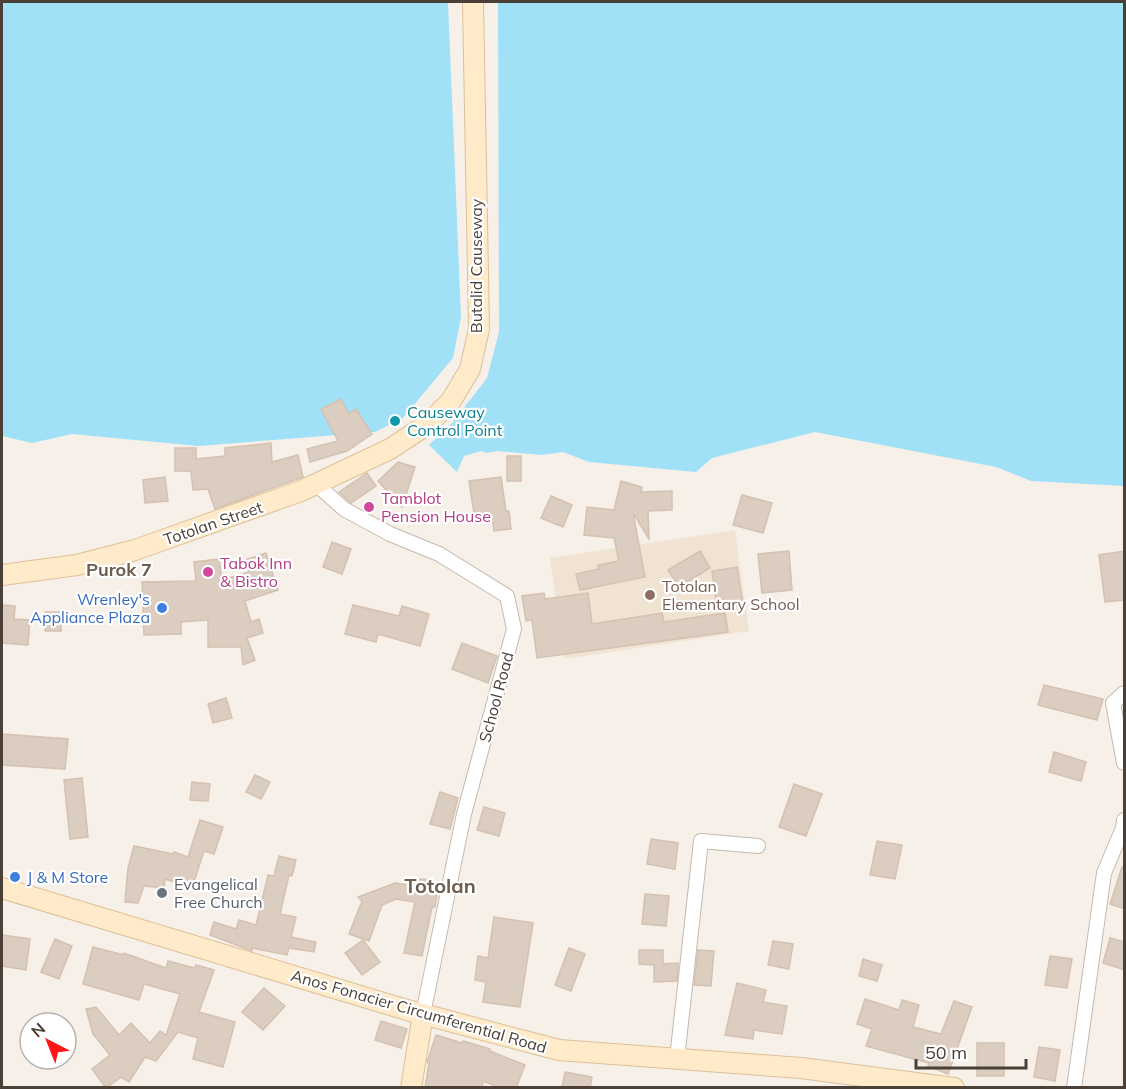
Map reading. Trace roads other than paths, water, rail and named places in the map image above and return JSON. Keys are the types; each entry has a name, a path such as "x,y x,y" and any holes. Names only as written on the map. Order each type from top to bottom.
{"main road":[{"name":"Butalid Causeway","path":"316,484 390,449 428,424 451,401 470,369 478,329 473,2"},
{"name":"Totolan Street","path":"2,575 77,565 135,550 316,484"},
{"name":"Anos Fonacier Circumferential Road","path":"2,888 423,1014 559,1050 801,1068 954,1088"},
{"path":"411,1088 423,1014"}],"street":[{"name":"School Road","path":"316,484 344,509 390,534 439,554 507,596 514,628 464,814 423,1014"},
{"path":"1125,693 1113,703 1125,763"},
{"path":"1074,1088 1104,873 1125,820"},
{"path":"677,1059 701,841 758,846"}],"water":[{"path":"2,2 448,2 461,317 453,358 403,418 375,432 198,446 72,434 32,443 2,436"},
{"path":"498,2 1124,2 1124,486 1031,481 996,467 815,432 712,458 696,472 589,462 563,452 542,455 481,451 464,456 457,472 429,445 452,423 487,378 499,332"}],"place":[{"name":"Causeway Control Point","path":"395,421"},
{"name":"Tamblot Pension House","path":"369,507"},
{"name":"Tabok Inn & Bistro","path":"208,572"},
{"name":"Totolan Elementary School","path":"650,595"},
{"name":"Wrenley's Appliance Plaza","path":"162,608"},
{"name":"J & M Store","path":"15,877"},
{"name":"Evangelical Free Church","path":"162,893"}],"district":[{"name":"Purok 7","path":"119,569"},
{"name":"Totolan","path":"440,885"}]}
